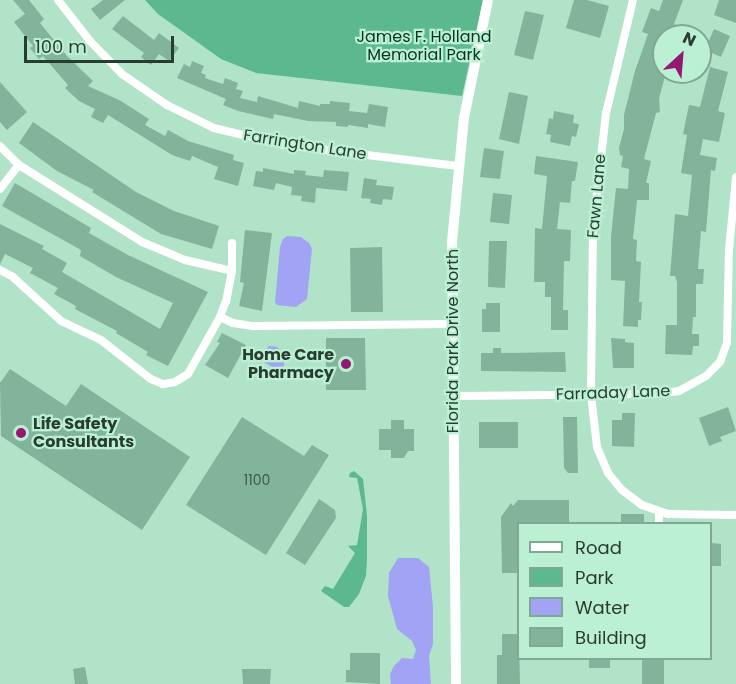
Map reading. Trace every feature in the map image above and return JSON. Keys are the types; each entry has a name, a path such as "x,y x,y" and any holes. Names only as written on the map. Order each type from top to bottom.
{"street":[{"name":"Farrington Lane","path":"58,0 96,48 122,74 167,105 206,125 267,142 458,166"},
{"name":"Florida Park Drive North","path":"456,684 453,242 458,166 470,87 488,0"},
{"name":"Fawn Lane","path":"633,0 610,95 598,173 591,268 591,395 597,447 608,473 632,498 659,512"},
{"path":"0,146 19,165 142,242 185,260 232,271"},
{"path":"0,189 19,165"},
{"name":"Farraday Lane","path":"453,396 657,394 679,391 702,380 720,362 727,342 729,250 736,177"},
{"path":"0,270 13,277 61,321 101,340 151,379 163,384 175,382 188,374 220,317 232,271 232,243"},
{"path":"220,317 253,326 452,324"},
{"path":"659,522 659,512 678,515 736,514"}],"green space":[{"name":"James F. Holland Memorial Park","path":"145,0 483,0 462,96 256,73 221,59 158,14"},
{"path":"354,471 363,479 367,515 366,576 359,594 349,607 344,607 321,591 325,586 333,589 355,553 348,546 357,545 363,509 357,478 349,477"}],"water":[{"path":"287,236 301,237 309,243 312,249 307,299 296,307 277,305 275,302 280,247"},
{"path":"269,346 277,347 282,352 284,365 281,372 262,361 262,353"},
{"path":"398,558 418,558 429,567 433,607 433,644 429,656 431,684 391,684 390,674 394,666 402,658 413,659 416,650 412,641 397,629 388,596 389,573"}],"building":[{"path":"13,0 29,0 44,19 40,23 67,56 93,81 88,86 121,101 149,119 145,125 165,136 168,130 188,141 234,155 233,160 244,163 238,186 214,179 218,167 192,156 190,161 172,155 108,115 103,123 91,117 95,109 79,101 65,88 68,85 43,56 39,59 30,48 33,46 14,22 25,14"},
{"path":"103,0 125,0 100,20 91,9"},
{"path":"574,0 587,0 609,6 600,38 566,28"},
{"path":"663,0 683,0 674,24 652,24 652,84 663,84 659,99 660,112 656,113 644,159 651,161 646,183 649,183 649,200 637,200 633,239 637,240 636,261 641,262 639,302 642,302 641,320 638,320 638,327 623,326 625,281 611,280 611,237 616,188 628,189 629,169 621,167 623,156 620,155 619,148 624,129 624,115 635,71 648,34 642,32 651,8 659,11"},
{"path":"719,0 736,0 736,23 714,15"},
{"path":"525,11 544,15 533,60 514,55"},
{"path":"123,16 154,40 159,33 179,48 169,61 159,54 151,65 141,57 144,53 112,29"},
{"path":"714,29 730,36 721,57 712,53"},
{"path":"192,61 204,66 201,73 206,75 205,78 223,84 225,78 238,83 236,89 243,91 240,98 257,102 258,96 298,108 299,101 320,106 320,104 330,104 330,101 350,103 349,111 367,113 369,104 388,107 385,127 368,124 368,128 336,126 336,122 308,121 274,114 273,119 238,111 223,105 226,99 177,78 184,64 190,67"},
{"path":"712,68 728,72 718,111 725,113 719,142 703,139 700,155 717,158 715,171 711,170 706,232 701,231 698,269 704,269 703,284 696,284 696,317 693,317 692,334 699,334 699,346 693,346 692,355 665,354 666,325 677,325 677,282 675,276 670,276 675,214 688,216 692,175 681,173 687,135 683,134 689,105 700,107 706,84 712,84"},
{"path":"0,82 27,112 7,130 0,122"},
{"path":"509,92 528,96 519,144 499,139"},
{"path":"554,111 574,115 573,123 579,124 576,137 572,136 570,146 550,142 551,135 546,134 549,118 553,119"},
{"path":"33,122 136,192 174,211 219,226 212,249 161,234 92,192 94,190 57,171 19,143"},
{"path":"484,148 504,151 500,179 480,177"},
{"path":"536,156 578,162 575,181 572,181 570,203 560,202 557,229 571,230 570,261 564,261 563,310 568,310 568,330 551,330 551,297 545,297 545,282 534,282 535,228 542,229 547,176 534,174"},
{"path":"263,168 294,174 294,170 306,171 305,175 323,177 324,170 349,172 347,191 316,188 315,203 301,201 302,196 291,195 292,187 276,183 274,190 253,186 256,171 263,172"},
{"path":"364,178 377,180 376,185 394,187 392,200 383,199 382,205 370,203 371,199 361,198"},
{"path":"15,183 91,228 89,233 128,255 208,292 168,366 146,355 148,352 116,333 117,331 75,309 76,306 54,294 58,288 30,273 33,268 5,254 0,264 0,224 44,246 42,249 67,263 62,272 160,329 173,303 116,277 80,256 81,250 2,206"},
{"path":"493,193 512,195 509,224 490,222"},
{"path":"245,230 272,233 262,311 239,306 244,283 240,282"},
{"path":"489,241 507,241 505,288 488,287"},
{"path":"382,247 383,312 351,312 350,248"},
{"path":"486,303 500,303 500,332 482,332 482,309 486,309"},
{"path":"222,333 246,345 228,378 205,365 220,343 217,342"},
{"name":"Home Care Pharmacy","path":"326,338 365,338 366,390 326,390"},
{"path":"611,338 625,339 625,342 634,343 634,368 613,368"},
{"path":"493,348 501,348 501,353 565,352 566,372 481,371 481,353 493,353"},
{"path":"10,369 66,406 81,384 190,457 142,530 1,436 0,383"},
{"path":"728,407 736,431 720,437 722,441 709,446 699,418"},
{"path":"622,413 635,413 634,447 612,446 612,420 622,420"},
{"path":"242,417 304,456 312,445 329,455 266,555 186,505"},
{"path":"563,417 577,417 578,473 568,473 564,468"},
{"path":"391,420 404,420 404,429 414,429 414,451 408,451 404,458 391,458 391,450 379,450 379,429 391,429"},
{"path":"479,422 518,422 518,448 479,448"},
{"path":"319,499 335,510 336,518 305,565 286,553"},
{"path":"518,500 569,500 569,522 517,522 517,573 502,573 501,517 511,503 513,506"},
{"path":"621,514 644,514 644,522 621,522"},
{"path":"712,543 721,544 721,566 712,566"},
{"path":"502,634 517,634 520,684 497,684 497,655 502,655"},
{"path":"350,653 380,653 380,684 346,682 346,670 350,670"},
{"path":"589,660 610,660 610,668 589,668"},
{"path":"642,660 664,660 664,684 642,684"},
{"path":"85,667 88,684 75,684 73,669"},
{"path":"242,669 271,669 270,684 243,684"}],"place":[{"name":"Home Care Pharmacy","path":"346,364"},
{"name":"Life Safety Consultants","path":"21,433"}]}
